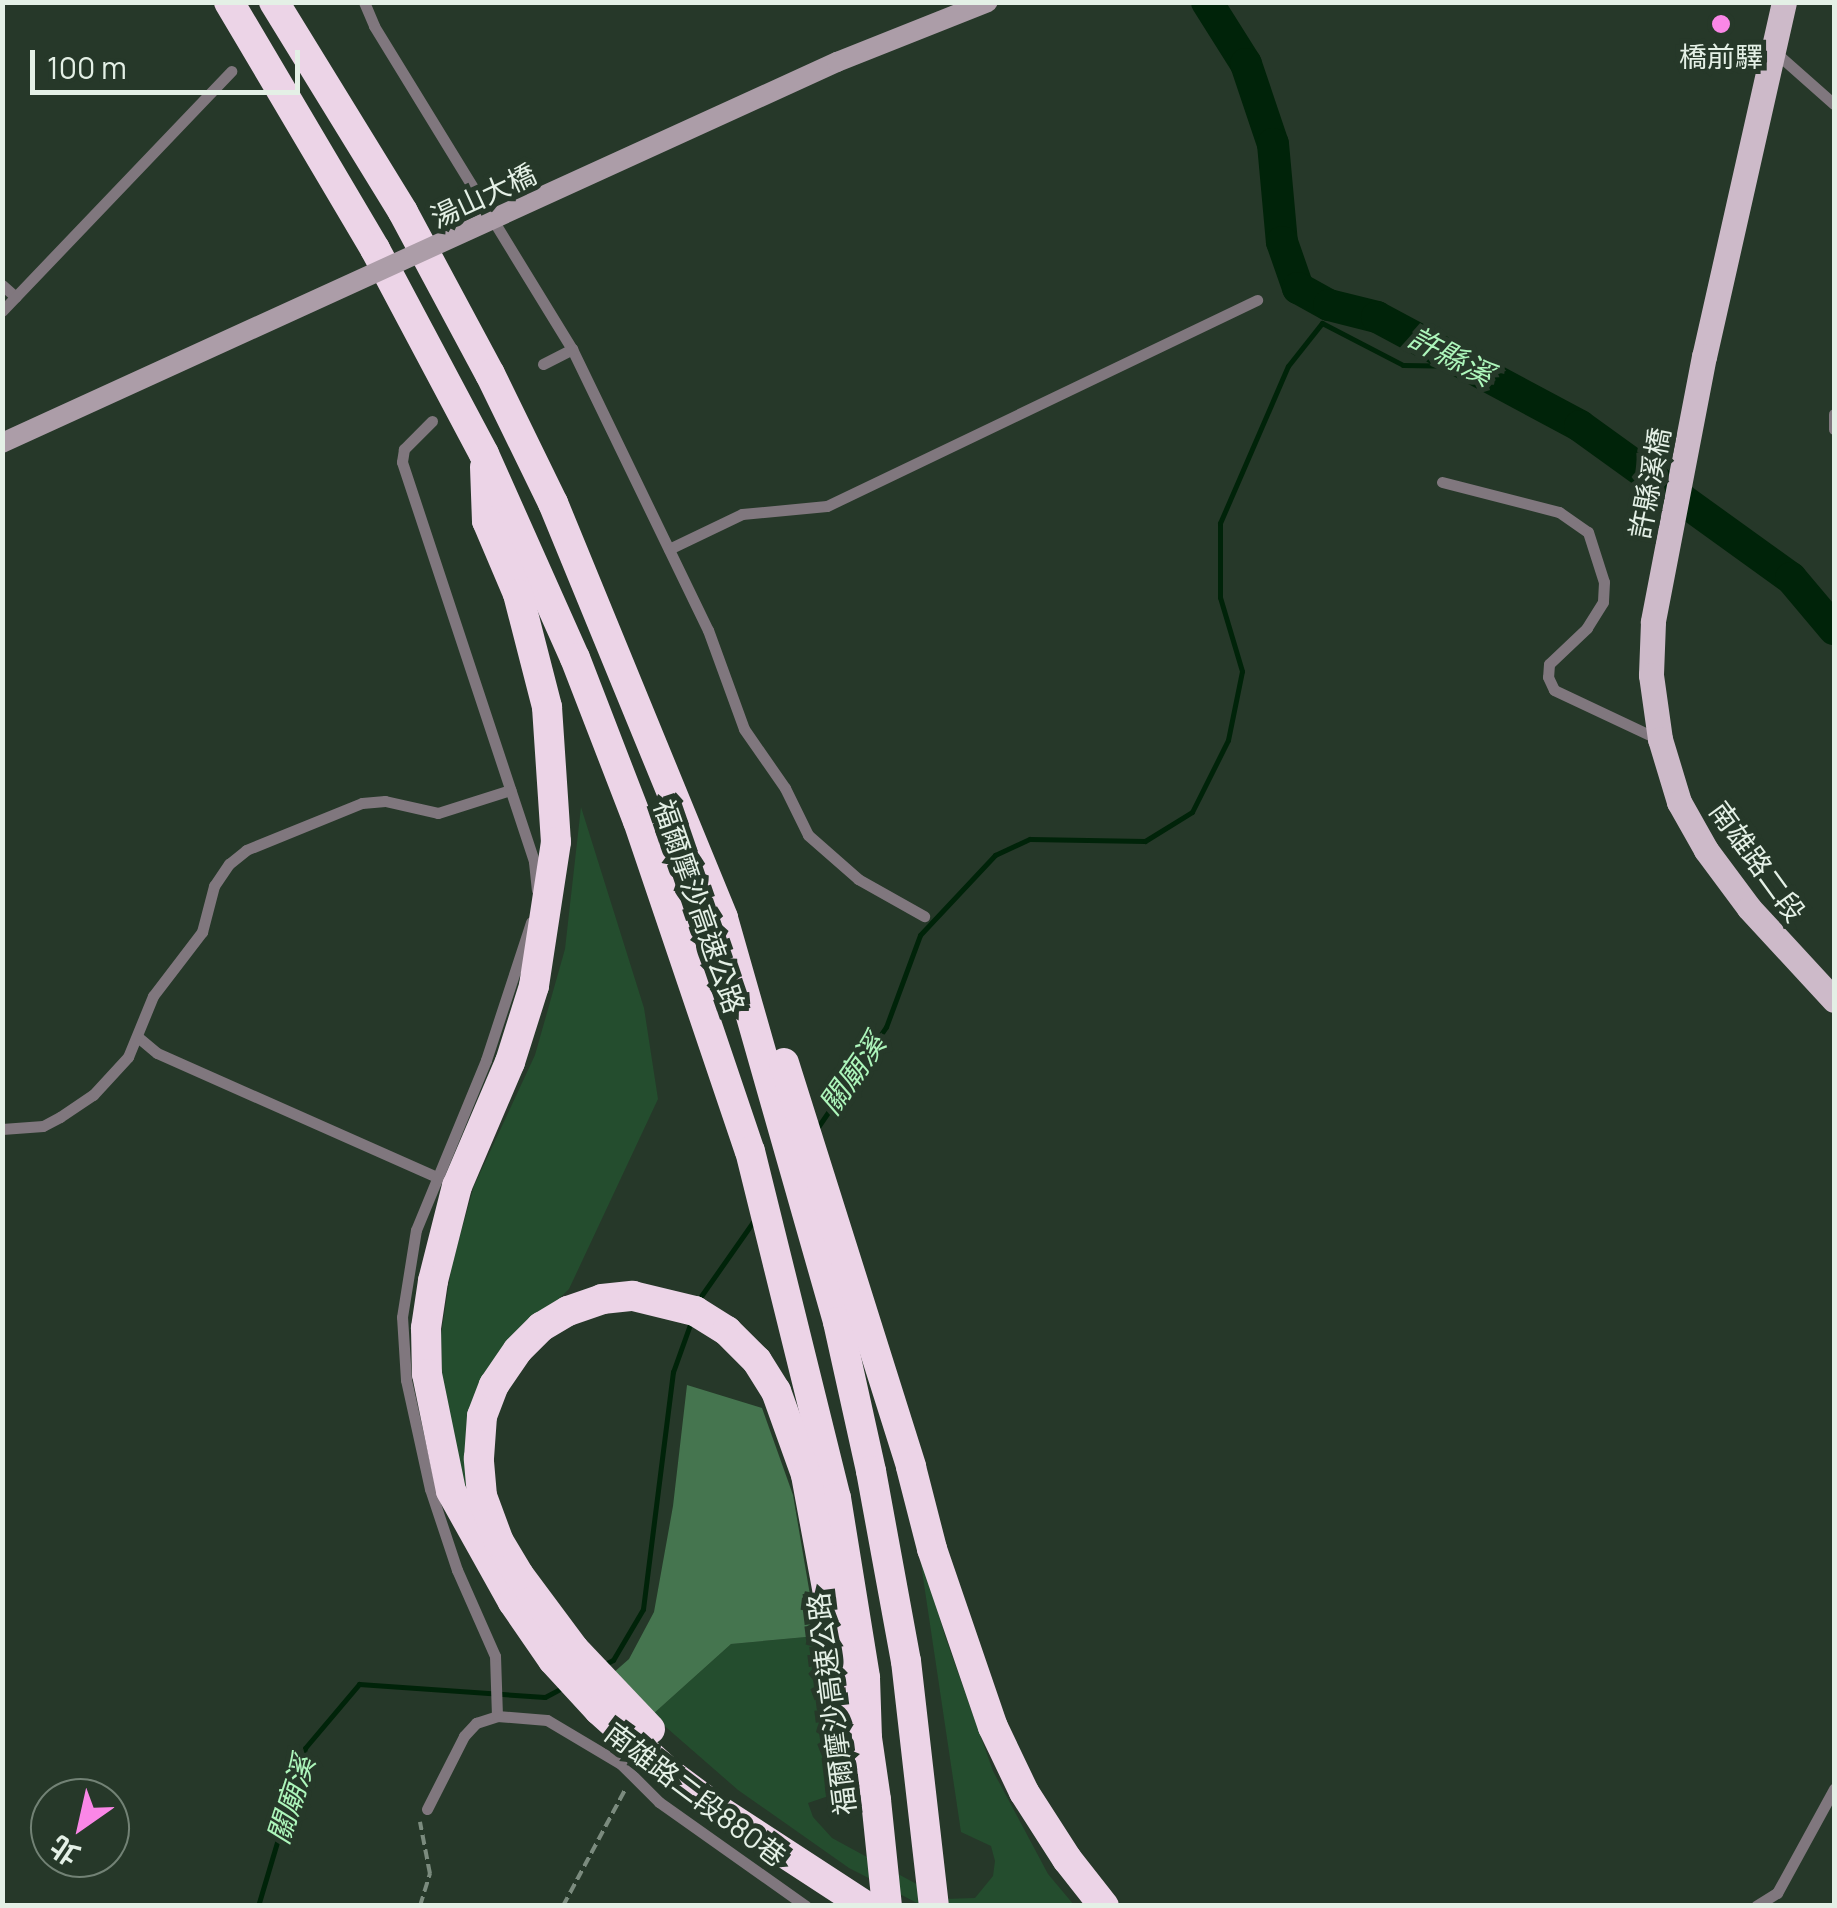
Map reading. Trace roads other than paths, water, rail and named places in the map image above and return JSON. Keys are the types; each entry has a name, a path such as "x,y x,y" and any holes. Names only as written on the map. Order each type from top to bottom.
{"highway":[{"name":"福爾摩沙高速公路","path":"228,2 374,249 484,454 603,730 750,1150 836,1498 865,1678 867,1738 887,1906"},
{"name":"福爾摩沙高速公路","path":"274,2 403,212 553,503 756,1006 850,1317"},
{"path":"484,454 488,520 518,594 546,707 556,842 534,986 510,1062 457,1186 426,1328 428,1374 451,1491 504,1588 669,1773 866,1906"},
{"path":"563,1654 499,1542 482,1496 482,1416 502,1373 541,1326 602,1298 633,1296 695,1311 727,1331 758,1361 790,1425 806,1476 845,1686 867,1738"},
{"path":"850,1317 906,1661 934,1906"},
{"path":"850,1317 993,1728 1024,1792 1067,1859 1104,1906"},
{"path":"610,1706 731,1798 904,1906"}],"main road":[{"path":"1774,52 1784,2"},
{"name":"許縣溪橋","path":"1653,622 1704,356 1774,52"},
{"name":"南雄路二段","path":"1653,622 1651,675 1660,739 1679,802 1706,850 1789,954 1834,1000"}],"street":[{"name":"湯山大橋","path":"2,444 837,62 988,2"}],"lane":[{"path":"364,2 374,26 572,349 708,630 744,729 784,788 808,835 858,879 924,916"},
{"path":"1774,52 1834,104"},
{"path":"2,311 231,71"},
{"path":"2,285 16,297"},
{"path":"669,549 742,514 827,506 1256,300"},
{"path":"543,364 572,349"},
{"path":"1834,414 1834,429"},
{"path":"428,1808 470,1727 497,1712 497,1667 430,1489 406,1380 402,1317 410,1252 486,1060 532,918 538,886 534,862 402,462 404,449 432,421"},
{"path":"1442,482 1558,512 1588,532 1602,569 1603,602 1588,628 1549,664 1548,678 1554,690 1660,739"},
{"path":"2,1129 42,1126 76,1106 105,1082 139,1038 153,996 202,932 214,886 229,864 246,850 362,802 385,802 438,814 510,790"},
{"path":"139,1038 157,1053 438,1178"},
{"name":"南雄路二段880巷","path":"497,1712 547,1720 621,1764 720,1848 806,1906"},
{"path":"1756,1906 1777,1893 1834,1789"}],"waterway":[{"name":"許縣溪","path":"1207,2 1246,64 1273,144 1282,242 1298,288 1329,305 1377,317 1580,426 1791,578 1834,629"},
{"name":"關廟溪","path":"818,1127 886,1027 920,935 995,855 1030,839 1145,841 1192,812 1228,740 1242,671 1220,597 1220,523 1288,366 1322,323 1403,365 1469,366"},
{"name":"關廟溪","path":"699,1299 755,1219"},
{"name":"關廟溪","path":"605,1664 613,1660 643,1609 673,1372 692,1319"},
{"name":"關廟溪","path":"258,1906 305,1748 359,1684 545,1697 564,1687"}],"place":[{"name":"橋前驛","path":"1721,24"}]}
